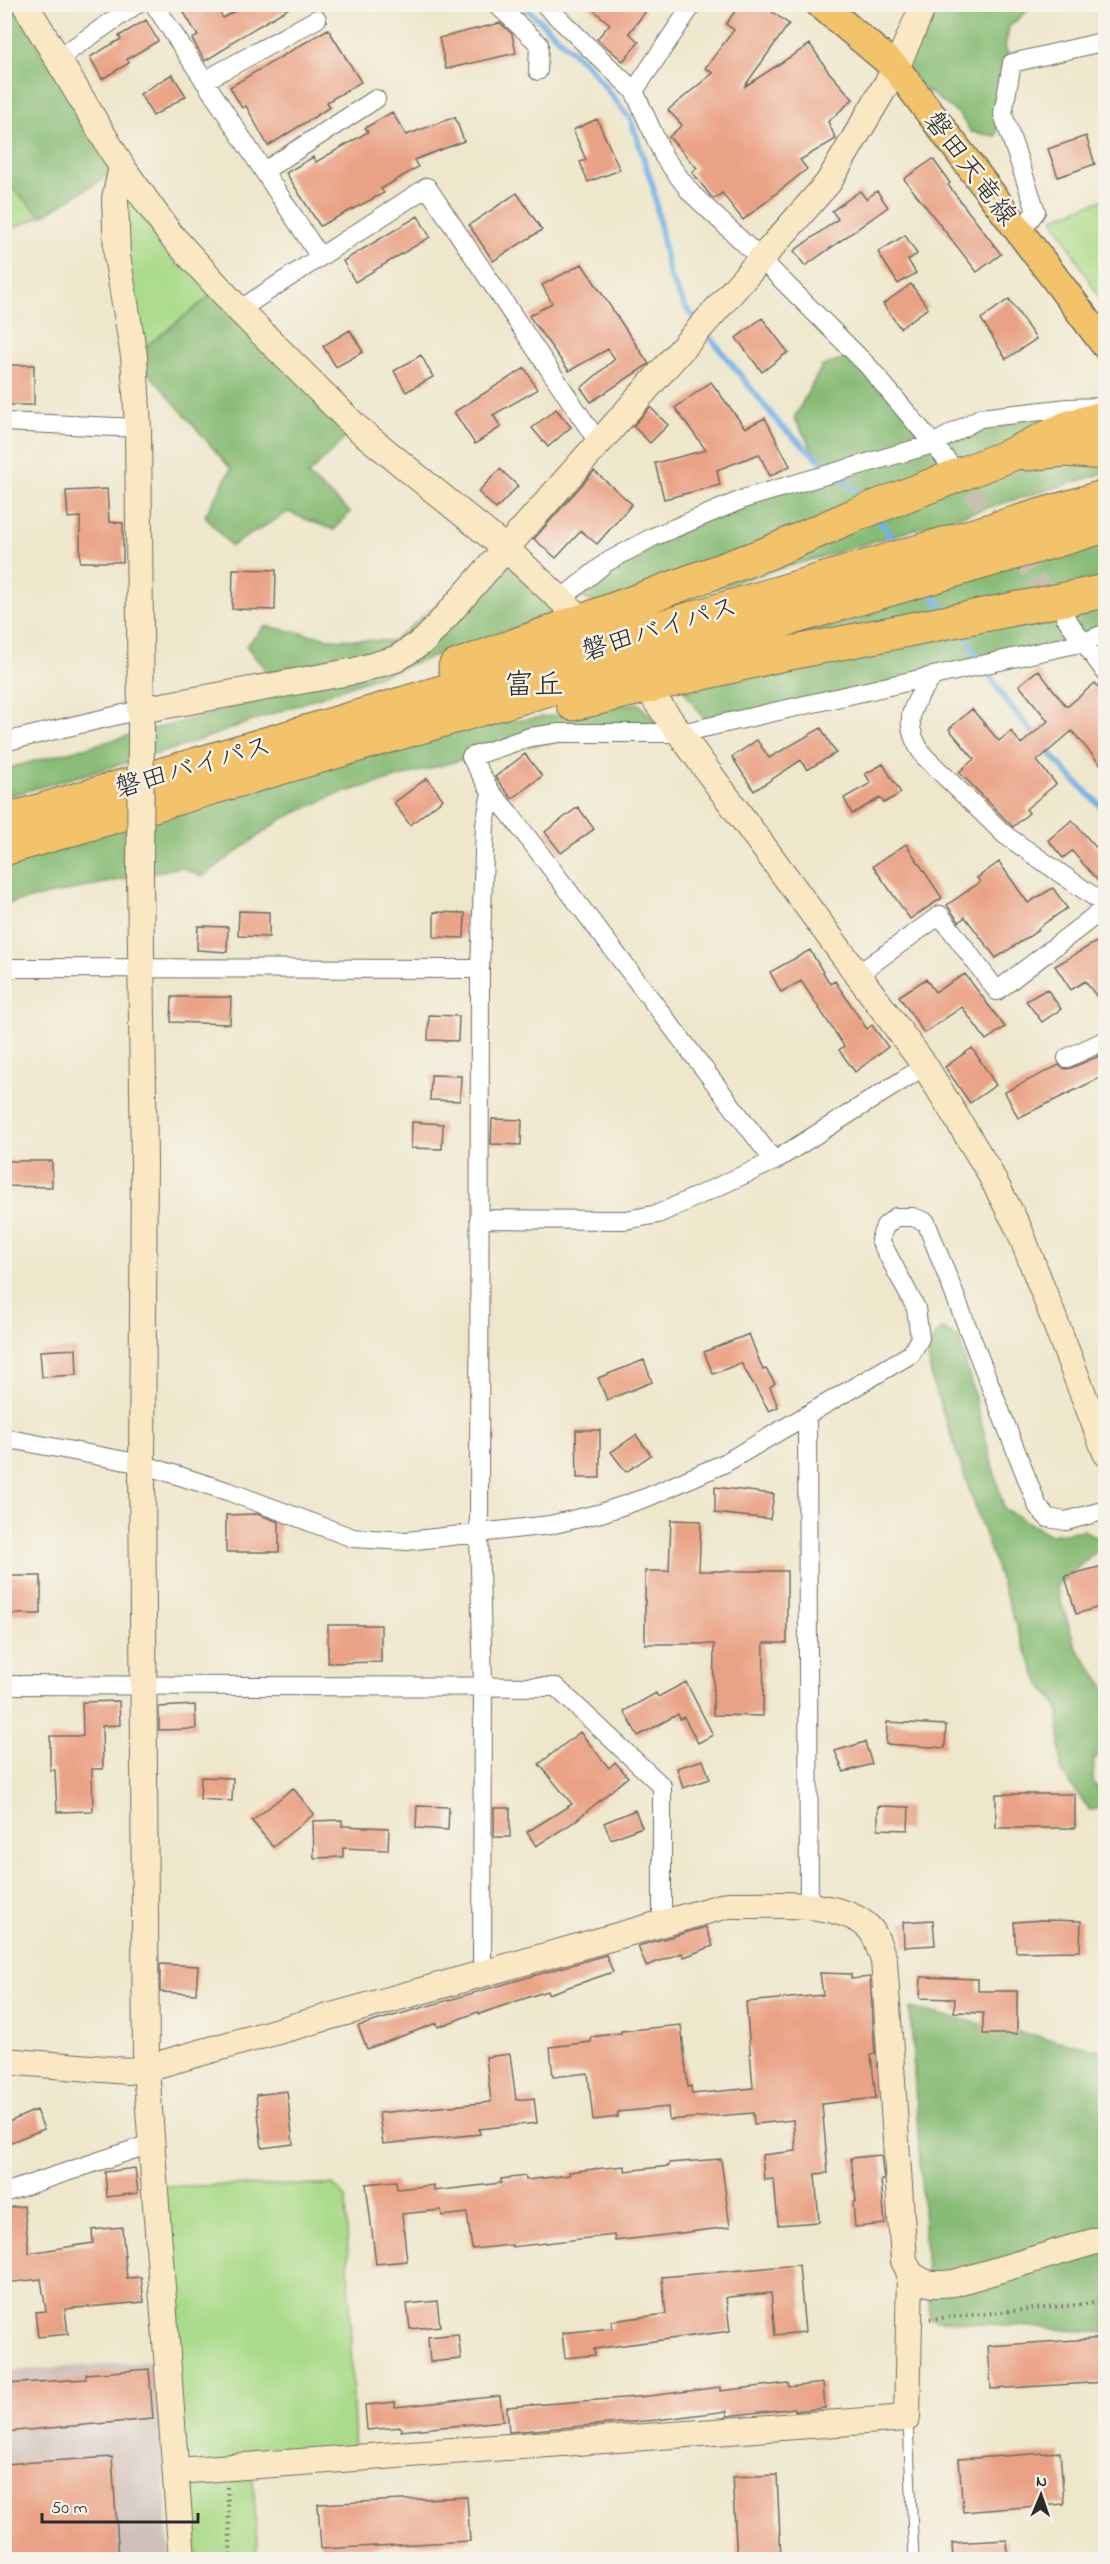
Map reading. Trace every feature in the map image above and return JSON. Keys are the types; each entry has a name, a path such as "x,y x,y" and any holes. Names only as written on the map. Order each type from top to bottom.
{"highway":[{"path":"265,759 426,678 768,553 855,515 1008,456 1067,428 1106,417"},
{"path":"1008,456 1065,450 1106,453"},
{"name":"磐田バイパス","path":"4,849 265,759 1106,496"},
{"name":"磐田バイパス","path":"4,821 265,759 1106,526"},
{"path":"265,759 1106,591"}],"main road":[{"name":"磐田天竜線","path":"820,4 896,68 1106,346"}],"street":[{"path":"25,4 122,167 170,234 239,310 357,427 505,548 567,605 607,562 652,537 746,498 933,444 980,418 1068,408 1106,407"},
{"path":"57,59 137,4"},
{"path":"154,4 320,257"},
{"path":"496,4 539,44 538,71"},
{"path":"544,4 634,91 664,157 691,193 868,366 950,464"},
{"path":"634,91 693,4"},
{"path":"4,742 141,717 355,671 396,658 425,640 828,183 896,68 924,4"},
{"path":"204,81 317,18"},
{"path":"1020,232 1036,211 1003,114 1012,63 1106,41"},
{"path":"264,171 376,99"},
{"path":"122,167 115,198 117,256 134,356 138,428 146,2068 182,2559"},
{"path":"239,310 428,187 598,442"},
{"path":"4,422 138,428"},
{"path":"1065,617 1106,673"},
{"path":"774,1161 491,792 471,757 530,737 558,733 681,733 1084,642 1106,633"},
{"path":"858,974 940,915 997,991 1106,906 1005,835 924,756 911,730 911,714 916,698 933,677"},
{"path":"656,701 926,1066 987,1168 1019,1228 1106,1453"},
{"path":"482,1972 483,1686 479,1532 480,969 485,825 491,792"},
{"path":"4,968 480,969"},
{"path":"1067,1058 1106,1040"},
{"path":"479,1219 626,1220 658,1214 774,1161 926,1066"},
{"path":"4,1438 142,1464 230,1492 353,1538 407,1541 550,1525 601,1513 648,1497 725,1463 911,1354 920,1338 916,1308 880,1240 885,1226 896,1217 913,1217 926,1222 1038,1507 1048,1518 1066,1521 1106,1510"},
{"path":"807,1416 809,1907"},
{"path":"4,1685 555,1687 662,1786 663,1923"},
{"path":"4,2061 128,2071 146,2068 482,1972 728,1905 825,1907 846,1912 871,1930 884,1960 904,2261 910,2273 920,2281 933,2285 954,2283 1106,2238"},
{"path":"4,2193 150,2144"},
{"path":"176,2471 907,2418 910,2273"}],"lane":[{"path":"907,2418 914,2559"}],"path":[{"path":"910,2321 1106,2302"},
{"path":"226,2469 231,2559"}],"shaded area":[{"path":"156,2361 170,2559 5,2560 5,2371"}],"green space":[{"path":"5,5 25,5 122,167 42,216 5,182"},
{"path":"924,5 1034,5 1009,27 1005,47 1012,63 996,136 971,132 959,114 896,68"},
{"path":"122,167 220,288 134,356"},
{"path":"5,182 42,216 5,231"},
{"path":"1105,199 1106,307 1105,308 1053,218"},
{"path":"220,288 356,427 308,475 350,512 334,530 288,512 231,546 205,516 231,469 134,356"},
{"path":"857,355 933,444 980,418 1105,414 1105,473 706,591 598,604 580,597 620,567 712,513 828,475 794,418 822,366"},
{"path":"1105,536 1105,631 710,727 660,657"},
{"path":"505,548 558,612 171,750 5,797 5,769 225,710 268,673 246,646 265,626 334,639 393,641"},
{"path":"638,703 658,724 482,754 335,795 282,819 202,877 181,867 5,904 5,861 440,732"},
{"path":"943,1329 959,1338 1004,1509 1050,1535 1084,1530 1105,1543 1056,1587 1076,1647 1105,1687 1105,1755 1094,1758 1093,1782 1105,1797 1105,1808 1090,1810 1061,1772 1059,1708 1039,1682 1020,1637 932,1381 930,1346 932,1340"},
{"path":"910,2008 1099,2050 1105,2054 1105,2333 930,2319"},
{"path":"333,2185 346,2198 355,2459 176,2471 154,2186"},
{"path":"253,2480 258,2559 198,2559 193,2483"}],"building":[{"path":"179,4 215,4 223,18 247,4 296,4 230,43 231,45 205,61 192,39 198,36"},
{"path":"586,4 638,4 646,11 629,33 639,42 623,61 597,39 610,24"},
{"path":"740,4 761,4 789,24 744,87 810,44 828,71 853,99 828,122 836,139 800,160 807,169 743,220 722,193 714,199 692,172 697,168 669,137 682,125 668,110 713,73 705,68 734,30 726,24"},
{"path":"146,20 158,41 127,59 129,63 102,79 90,57 121,39 119,36"},
{"path":"500,23 512,34 516,53 446,69 439,38"},
{"path":"328,29 361,82 327,102 330,107 268,146 246,106 242,108 230,87"},
{"path":"172,74 186,96 153,116 140,94"},
{"path":"392,112 406,135 455,117 464,141 414,160 418,167 381,189 384,193 320,226 286,173 313,157 316,162 368,132 365,128"},
{"path":"597,119 620,170 588,182 580,162 586,160 573,130"},
{"path":"1086,136 1095,164 1058,177 1048,149"},
{"path":"933,159 950,183 948,185 1001,254 977,272 904,179"},
{"path":"860,191 866,199 877,191 888,207 805,266 794,251 838,219 832,211"},
{"path":"517,193 542,230 493,261 469,225"},
{"path":"418,216 430,237 355,282 343,261"},
{"path":"905,235 917,254 908,260 916,273 898,284 878,252"},
{"path":"582,264 649,364 591,402 581,388 615,359 608,349 569,371 529,316 552,303 542,285"},
{"path":"911,284 928,308 900,328 883,304"},
{"path":"1009,299 1036,339 1006,359 981,319"},
{"path":"762,318 788,352 762,372 736,338"},
{"path":"350,330 363,352 336,367 323,346"},
{"path":"421,355 433,377 406,392 394,371"},
{"path":"4,365 34,365 34,405 4,405"},
{"path":"525,368 537,390 493,415 501,427 475,444 454,412"},
{"path":"711,382 745,428 765,418 790,466 770,476 759,454 717,470 720,485 664,499 655,463 706,450 675,408"},
{"path":"650,407 668,425 650,443 633,426"},
{"path":"556,409 571,427 548,447 532,428"},
{"path":"500,469 518,486 496,509 478,492"},
{"path":"594,471 632,504 597,544 581,531 556,558 534,539"},
{"path":"107,489 109,522 123,523 123,562 80,562 80,517 68,518 66,491"},
{"path":"233,569 276,570 275,610 232,609"},
{"path":"1038,670 1066,706 1095,683 1106,696 1106,771 1072,731 1037,761 1056,784 1026,809 1029,813 1013,827 959,772 974,759 949,729 972,709 999,741 1011,731 1021,744 1048,721 1019,685"},
{"path":"821,728 836,753 807,770 801,760 754,791 732,757 757,740 769,758"},
{"path":"525,754 542,776 512,799 495,777"},
{"path":"883,764 901,793 884,803 880,798 852,814 844,798 871,783 865,774"},
{"path":"427,778 443,799 410,825 394,803"},
{"path":"578,807 594,829 561,853 545,832"},
{"path":"1072,820 1106,859 1106,890 1072,851 1063,858 1048,840"},
{"path":"906,844 942,898 910,919 873,866"},
{"path":"999,862 1028,903 1053,888 1067,908 1038,928 1039,930 996,958 965,917 959,922 947,905 980,882 977,878"},
{"path":"239,911 269,912 269,937 238,936"},
{"path":"434,912 465,913 464,938 434,937"},
{"path":"198,926 228,927 227,952 197,950"},
{"path":"1106,936 1106,1009 1085,981 1071,990 1055,966"},
{"path":"810,950 830,984 835,981 867,1029 872,1025 888,1047 855,1072 839,1050 844,1046 801,981 781,992 770,972"},
{"path":"965,974 1005,1027 986,1040 962,1007 924,1033 899,996 926,979 935,992"},
{"path":"1047,989 1061,1009 1042,1022 1026,1001"},
{"path":"172,997 231,997 230,1024 171,1022"},
{"path":"429,1015 459,1016 458,1041 428,1040"},
{"path":"972,1048 996,1085 970,1103 945,1067"},
{"path":"1106,1053 1106,1075 1018,1118 1005,1092 1059,1065 1065,1069 1071,1068"},
{"path":"431,1075 461,1076 460,1101 430,1100"},
{"path":"492,1119 522,1120 521,1145 491,1144"},
{"path":"412,1122 443,1124 442,1149 411,1148"},
{"path":"4,1161 52,1161 52,1187 4,1186"},
{"path":"749,1334 763,1370 766,1369 775,1383 770,1387 778,1407 769,1411 741,1363 713,1374 704,1352"},
{"path":"76,1349 77,1375 42,1377 40,1351"},
{"path":"644,1360 652,1382 607,1400 598,1378"},
{"path":"576,1430 600,1430 600,1478 577,1478"},
{"path":"636,1435 651,1455 626,1472 611,1452"},
{"path":"715,1487 774,1494 770,1519 715,1513"},
{"path":"257,1514 279,1522 279,1552 226,1552 226,1515"},
{"path":"671,1520 701,1521 699,1571 787,1571 787,1643 764,1643 763,1716 713,1715 714,1644 645,1644 645,1571 669,1571"},
{"path":"1106,1565 1106,1605 1076,1614 1065,1576"},
{"path":"4,1576 41,1576 41,1614 4,1614"},
{"path":"328,1625 381,1625 381,1662 328,1663"},
{"path":"686,1682 713,1735 698,1743 684,1717 680,1719 678,1714 638,1736 624,1711 656,1693 658,1697"},
{"path":"119,1701 120,1725 102,1726 103,1769 92,1769 93,1811 57,1812 55,1770 50,1770 50,1736 83,1736 82,1702"},
{"path":"195,1705 196,1729 159,1730 159,1707"},
{"path":"887,1722 946,1725 945,1748 886,1744"},
{"path":"580,1732 609,1768 615,1762 628,1777 574,1822 536,1846 527,1832 572,1804 539,1764"},
{"path":"865,1742 872,1764 844,1772 835,1751"},
{"path":"703,1760 710,1779 683,1788 677,1768"},
{"path":"201,1777 233,1778 232,1801 200,1799"},
{"path":"293,1788 314,1814 273,1847 252,1821"},
{"path":"996,1794 1075,1794 1075,1828 996,1828"},
{"path":"417,1806 449,1807 448,1830 416,1828"},
{"path":"878,1806 909,1807 908,1830 878,1829"},
{"path":"494,1808 510,1808 510,1837 494,1837"},
{"path":"635,1810 642,1827 611,1839 604,1823"},
{"path":"342,1820 342,1826 389,1828 388,1850 343,1848 343,1857 314,1858 313,1821"},
{"path":"933,1920 935,1945 904,1947 903,1922"},
{"path":"1081,1921 1080,1951 1016,1952 1014,1922"},
{"path":"706,1927 713,1946 684,1957 682,1953 646,1966 638,1946"},
{"path":"606,1955 613,1972 548,1994 547,1991 479,2014 478,2012 438,2027 437,2023 367,2049 358,2026"},
{"path":"160,1964 198,1966 196,1994 160,1992"},
{"path":"820,1973 851,1974 851,1979 870,1977 875,2054 871,2055 876,2098 822,2104 828,2173 815,2174 819,2222 778,2225 774,2179 764,2180 762,2155 796,2151 793,2120 754,2124 753,2113 669,2120 668,2107 618,2112 618,2117 593,2120 588,2073 553,2077 550,2047 591,2042 591,2037 621,2033 621,2031 681,2025 688,2087 691,2086 692,2094 753,2088 746,2002 823,1995"},
{"path":"921,1977 978,1979 978,1991 1017,1991 1017,2034 983,2034 983,2013 954,2012 955,1999 920,1998"},
{"path":"510,2054 516,2100 534,2098 537,2123 479,2129 480,2134 383,2144 379,2113 491,2102 486,2057"},
{"path":"287,2091 293,2144 262,2148 256,2095"},
{"path":"36,2110 44,2129 4,2145 4,2124"},
{"path":"881,2155 885,2224 855,2227 853,2202 856,2201 851,2158"},
{"path":"721,2159 730,2227 615,2241 614,2235 512,2247 512,2245 472,2249 467,2213 442,2216 441,2210 402,2214 407,2261 376,2264 366,2184 396,2181 397,2189 434,2185 434,2191 501,2183 501,2179 525,2176 526,2180 570,2175 569,2172 594,2169 625,2166 625,2171 669,2166 669,2163"},
{"path":"135,2168 138,2193 107,2197 105,2172"},
{"path":"24,2206 29,2253 93,2243 92,2230 122,2227 127,2278 141,2277 144,2302 65,2309 68,2334 38,2337 35,2312 46,2311 41,2279 4,2283 4,2208"},
{"path":"799,2265 805,2332 775,2335 771,2293 729,2297 726,2298 730,2331 594,2349 595,2355 565,2358 562,2333 612,2328 611,2321 666,2314 662,2277"},
{"path":"437,2301 440,2326 410,2329 407,2304"},
{"path":"458,2334 461,2359 430,2362 428,2337"},
{"path":"1106,2338 1106,2382 991,2389 988,2346"},
{"path":"149,2369 153,2419 4,2432 4,2384 86,2379 86,2374"},
{"path":"788,2383 789,2387 823,2383 825,2408 795,2411 795,2408 727,2416 727,2411 657,2420 509,2432 507,2407 649,2396 720,2387 720,2391"},
{"path":"500,2396 503,2421 401,2431 401,2427 367,2430 365,2405 395,2402 395,2407"},
{"path":"1060,2452 1064,2504 963,2512 959,2459"},
{"path":"112,2457 119,2559 4,2559 4,2464"},
{"path":"777,2475 781,2559 737,2559 732,2477"},
{"path":"467,2497 470,2541 321,2549 318,2504"},
{"path":"1007,2540 1008,2559 953,2559 952,2543"}],"waterway":[{"path":"522,4 590,68 631,120 653,187 669,275 686,308 698,322"},
{"path":"706,332 781,426 866,500"},
{"path":"877,516 898,547"},
{"path":"928,590 947,612"},
{"path":"960,629 1006,701 1038,738"},
{"path":"1044,746 1069,775 1106,811"}],"tunnel":[{"path":"955,470 1057,606"}],"district":[{"name":"富丘","path":"534,684"}]}
